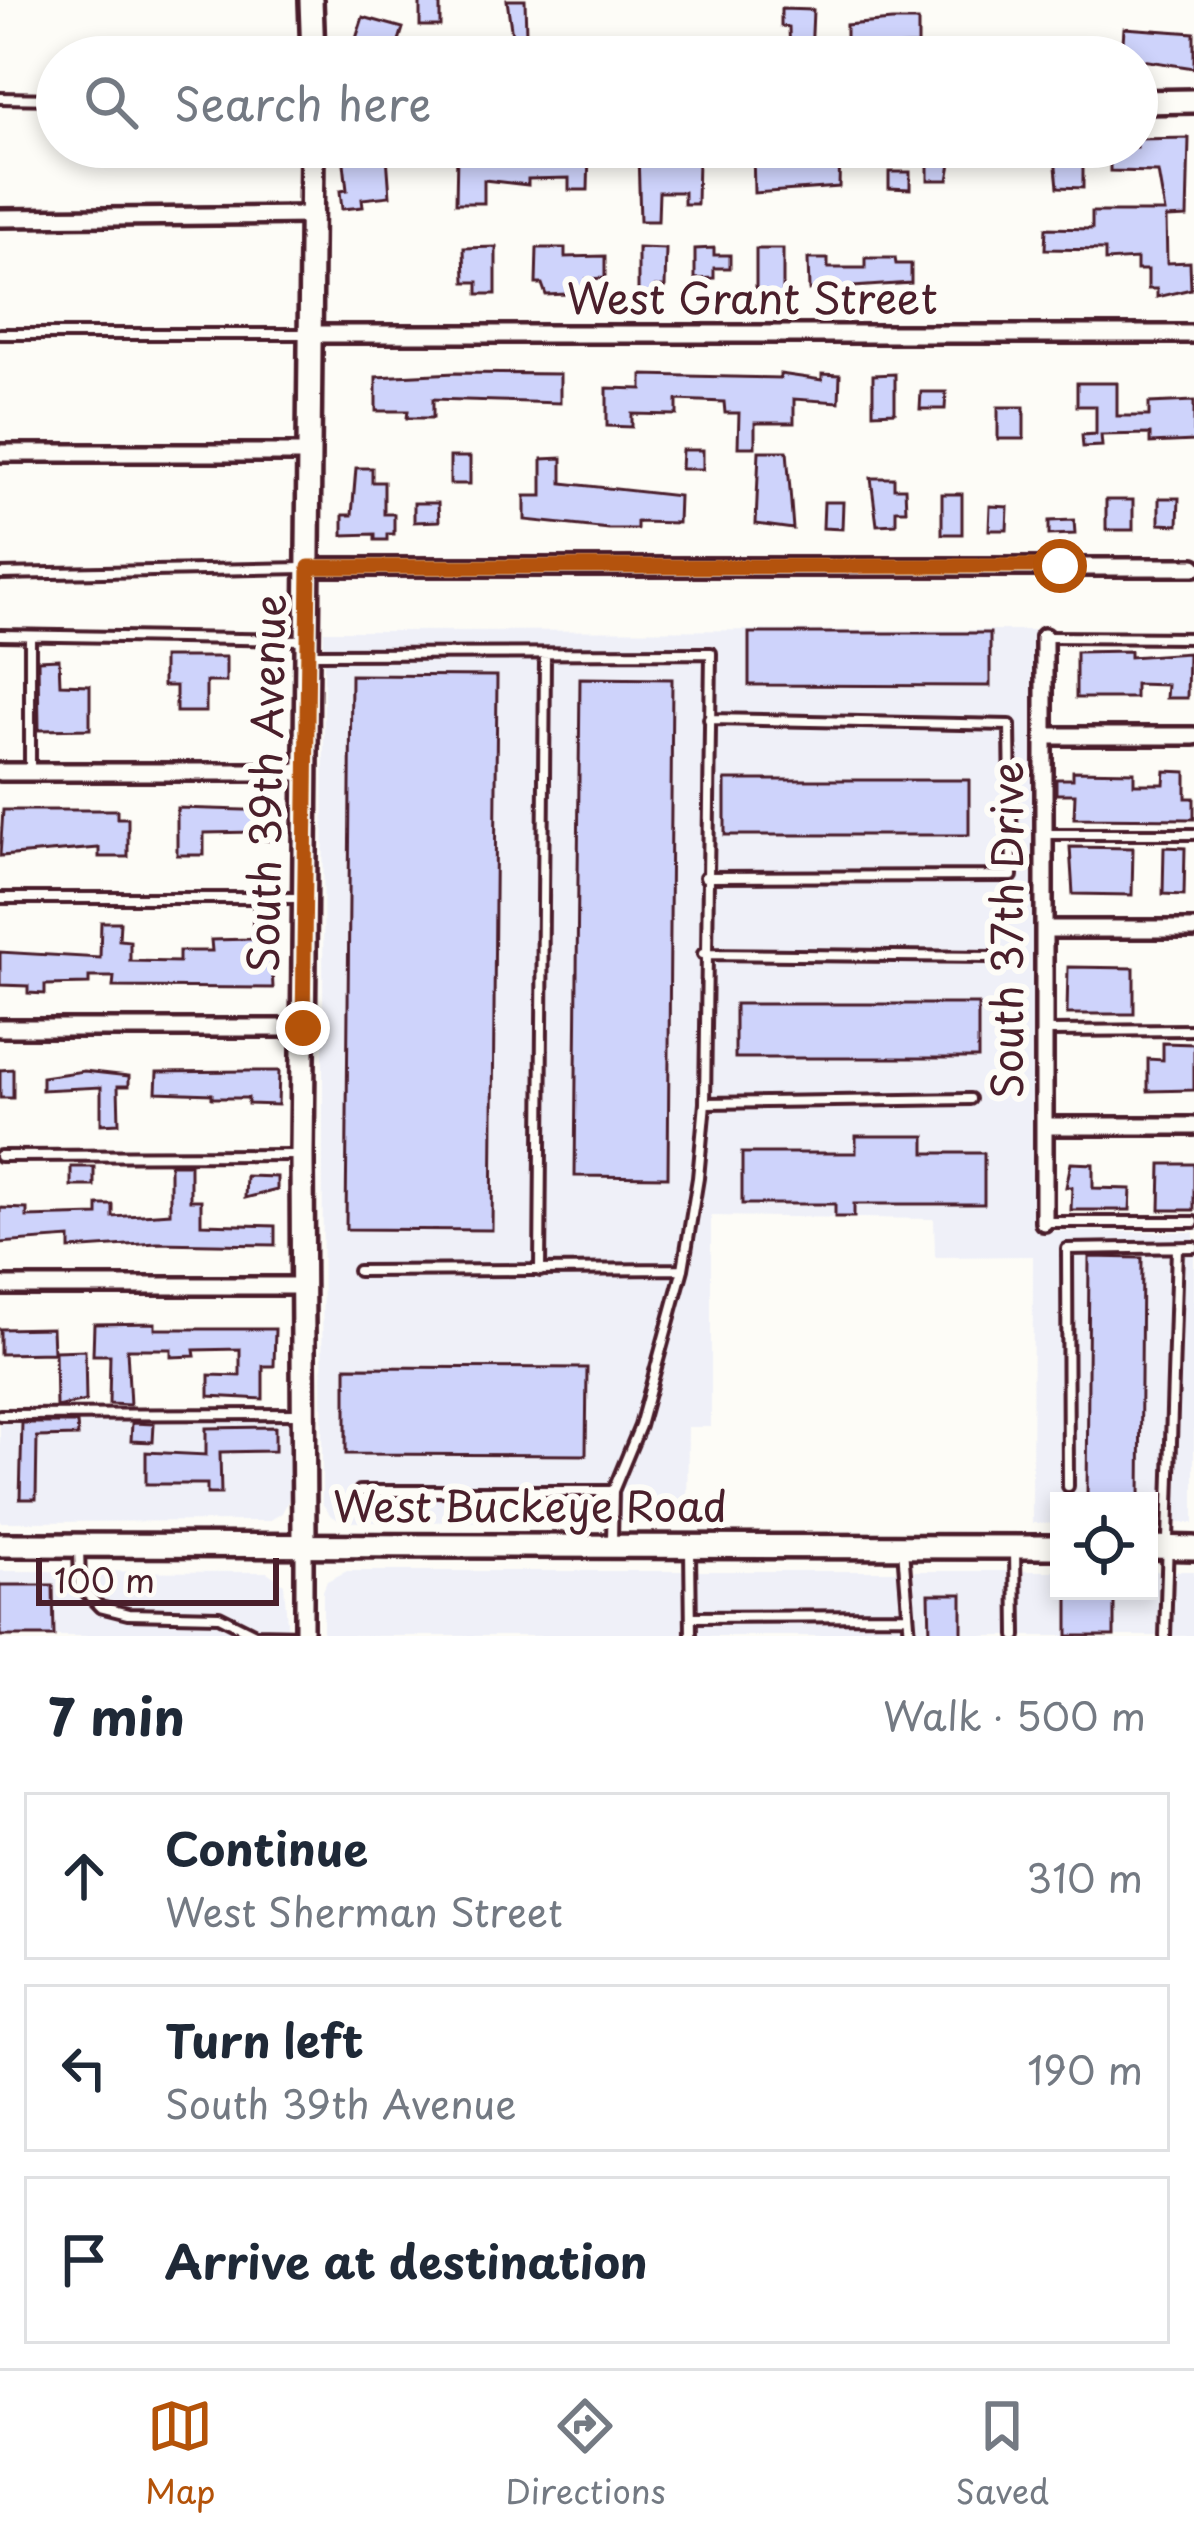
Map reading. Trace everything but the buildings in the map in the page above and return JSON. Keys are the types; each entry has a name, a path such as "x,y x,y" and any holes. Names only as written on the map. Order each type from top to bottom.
{"street":[{"path":"311,0 312,36"},
{"path":"1158,102 1194,101"},
{"name":"South 39th Avenue","path":"304,1635 301,1286 312,168"},
{"path":"0,218 311,215"},
{"name":"West Grant Street","path":"310,334 1194,334"},
{"path":"0,453 308,453"},
{"path":"309,567 1194,567"},
{"name":"South 37th Drive","path":"1044,637 1044,1222"},
{"path":"1044,736 1194,736"},
{"path":"0,772 308,772"},
{"path":"1045,929 1194,929"},
{"path":"0,1028 303,1028"},
{"path":"1044,1126 1194,1126"},
{"path":"0,1286 301,1286"},
{"name":"West Buckeye Road","path":"0,1545 1050,1547"},
{"path":"1158,1547 1194,1548"}],"lane":[{"path":"0,98 36,99"},
{"path":"0,334 310,334"},
{"path":"0,574 281,572 309,567"},
{"path":"0,635 545,656 711,653 703,954 705,1103 683,1269 640,1426 613,1491 612,1548"},
{"path":"30,636 30,772"},
{"path":"1044,637 1194,638"},
{"path":"540,1271 545,656"},
{"path":"705,877 1012,876 1010,725 709,719"},
{"path":"1044,834 1194,834"},
{"path":"0,898 305,898"},
{"path":"703,954 990,957"},
{"path":"1044,1030 1194,1030"},
{"path":"705,1103 970,1100"},
{"path":"0,1156 302,1155"},
{"path":"1044,1222 1194,1222"},
{"path":"1158,1518 1177,1247"},
{"path":"1068,1486 1067,1249 1194,1247"},
{"path":"358,1270 683,1269"},
{"path":"0,1415 302,1414"},
{"path":"361,1491 613,1491"},
{"path":"79,1545 80,1586 100,1607 128,1614 219,1616 255,1634 304,1635"},
{"path":"1015,1546 1016,1636"},
{"path":"903,1547 910,1636"},
{"path":"690,1548 691,1636"},
{"path":"1158,1567 1165,1636"},
{"path":"691,1617 905,1616"}],"shaded area":[{"path":"1040,630 1035,1231 1194,1232 1194,1523 1158,1523 1158,1492 1050,1492 1050,1523 1032,1523 1033,1256 935,1257 934,1219 711,1216 711,1427 688,1427 687,1521 343,1522 331,1516 322,1503 324,631"},
{"path":"0,1408 290,1409 289,1499 282,1513 269,1521 0,1522"},
{"path":"0,1571 267,1572 284,1584 288,1636 0,1636"},
{"path":"347,1571 1050,1571 1050,1600 1158,1600 1158,1571 1194,1571 1194,1636 323,1636 327,1581"}],"route":[{"path":"303,1028 309,567 1060,566"}]}
